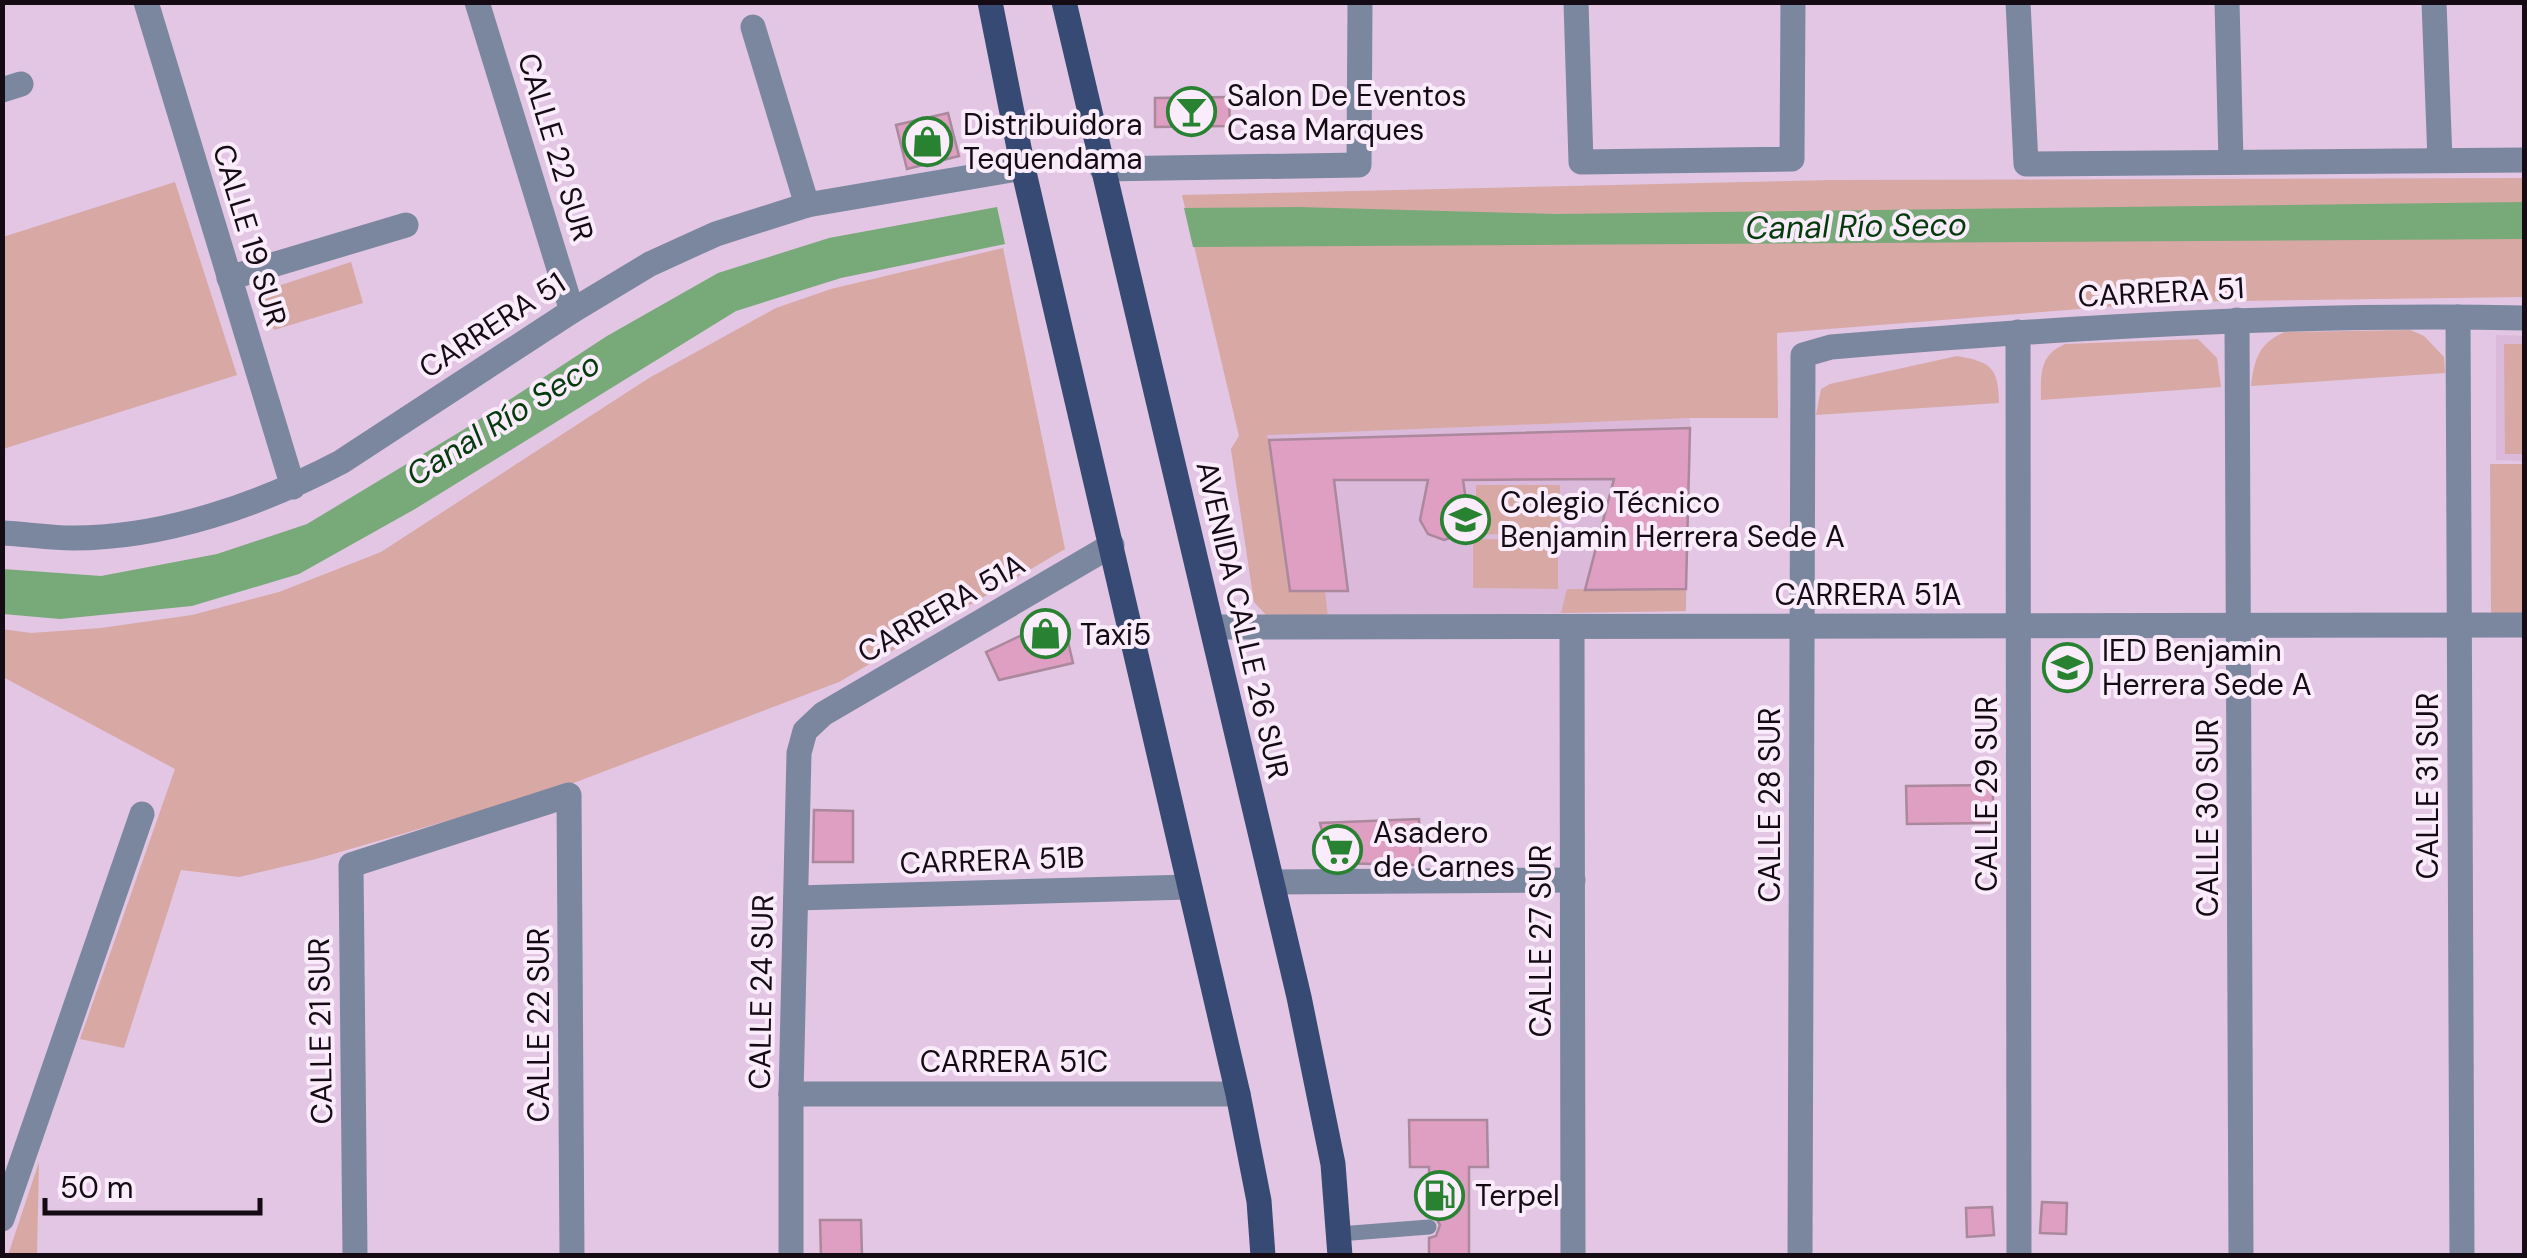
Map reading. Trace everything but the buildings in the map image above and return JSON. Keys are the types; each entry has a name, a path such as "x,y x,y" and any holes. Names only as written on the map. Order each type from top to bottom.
{"main road":[{"path":"990,2 1023,168 1238,1094 1259,1201 1263,1256"},
{"name":"AVENIDA CALLE 26 SUR","path":"1064,2 1327,1129 1339,1245"}],"street":[{"name":"CALLE 19 SUR","path":"146,2 293,487"},
{"name":"CALLE 22 SUR","path":"477,2 572,311"},
{"path":"1102,169 1359,165 1360,2"},
{"path":"1576,2 1581,162 1792,159 1793,2"},
{"path":"2018,2 2026,164 2524,160"},
{"path":"2227,2 2231,162"},
{"path":"2434,2 2440,160"},
{"path":"753,27 806,205"},
{"name":"CARRERA 51","path":"2,533 74,538 145,530 228,510 293,487 341,462 650,264 716,234 806,205 1023,168"},
{"path":"230,278 406,226"},
{"name":"CALLE 31 SUR","path":"2458,316 2462,1256"},
{"name":"CARRERA 51","path":"1803,355 1831,347 2237,320 2524,318"},
{"name":"CALLE 30 SUR","path":"2237,320 2241,1256"},
{"name":"CALLE 29 SUR","path":"2018,332 2020,1256"},
{"name":"CALLE 28 SUR","path":"1800,1256 1803,355"},
{"name":"CARRERA 51A","path":"805,731 823,714 1112,545"},
{"name":"CALLE 27 SUR","path":"1572,626 1574,1256"},
{"name":"CARRERA 51A","path":"1212,627 2524,626"},
{"name":"CALLE 24 SUR","path":"791,1256 799,753 805,731"},
{"name":"CALLE 22 SUR","path":"570,795 572,1256"},
{"name":"CALLE 21 SUR","path":"356,1256 351,865 570,795"},
{"path":"2,1219 142,814"},
{"path":"1272,882 1573,880"},
{"name":"CARRERA 51B","path":"796,898 1189,887"},
{"name":"CARRERA 51C","path":"791,1094 1238,1094"}],"lane":[{"path":"1339,1245 1428,1227"}],"shaded area":[{"path":"2524,178 2524,297 2169,302 1777,333 1778,418 1267,435 1290,591 1325,591 1328,617 1269,618 1254,602 1231,449 1239,436 1182,195 1832,180"},
{"path":"175,182 237,375 3,449 3,237"},
{"path":"1003,248 1065,549 839,682 563,787 316,859 239,877 181,870 124,1048 80,1039 175,769 3,677 2,629 31,633 101,628 192,615 279,592 381,552 649,378 776,308 831,289"},
{"path":"351,262 363,303 274,330 260,292"},
{"path":"2410,330 2424,336 2444,357 2445,373 2251,386 2259,353 2269,341 2285,332"},
{"path":"2496,335 2524,336 2524,461 2496,460"},
{"path":"2198,339 2217,358 2221,387 2041,400 2046,360 2065,344"},
{"path":"2504,344 2524,344 2524,454 2505,454"},
{"path":"1957,356 1991,369 1999,403 1816,415 1821,389 1830,384"},
{"name":"Colegio Técnico Benjamin Herrera Sede A","path":"1690,418 1686,611 1269,618 1254,602 1231,449 1239,436"},
{"path":"2490,464 2524,464 2524,615 2491,614"},
{"path":"1476,485 1560,485 1560,535 1476,534"},
{"path":"1473,539 1558,540 1558,589 1473,588"},
{"path":"1567,589 1686,589 1686,611 1561,613"},
{"path":"39,1162 37,1255 8,1255"}],"water":[{"name":"Canal Río Seco","path":"2524,202 2524,239 1193,247 1184,208 1557,214"},
{"name":"Canal Río Seco","path":"997,207 1005,244 841,278 736,311 415,509 299,574 192,606 60,619 3,614 3,569 101,576 217,554 307,524 463,430 607,336 718,273 829,238"}],"place":[{"name":"Salon De Eventos Casa Marques","path":"1192,112"},
{"name":"Distribuidora Tequendama","path":"928,141"},
{"name":"Colegio Técnico Benjamin Herrera Sede A","path":"1465,519"},
{"name":"Taxi5","path":"1045,634"},
{"name":"IED Benjamin Herrera Sede A","path":"2067,667"},
{"name":"Asadero de Carnes","path":"1338,849"},
{"name":"Terpel","path":"1440,1195"}]}
